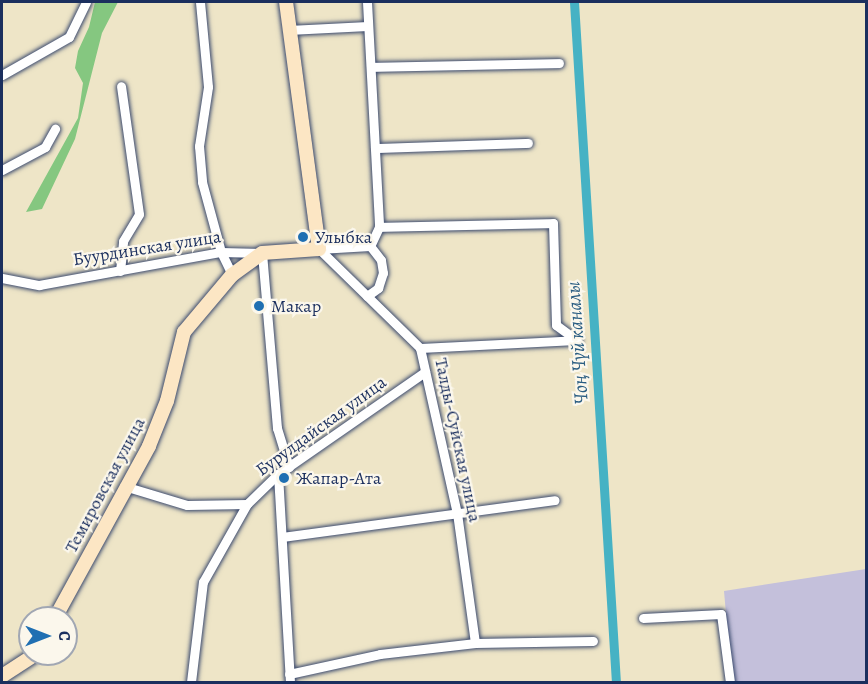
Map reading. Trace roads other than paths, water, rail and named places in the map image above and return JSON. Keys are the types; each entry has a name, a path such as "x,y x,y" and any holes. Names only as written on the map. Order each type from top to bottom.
{"street":[{"path":"2,75 69,37 86,2"},
{"path":"200,2 208,87 199,146 202,182 221,252 232,275"},
{"path":"285,2 319,249"},
{"path":"367,2 380,227 370,246 381,260 383,273 378,288 367,297"},
{"path":"288,30 368,27"},
{"path":"370,68 559,63"},
{"path":"120,271 123,241 139,214 121,86"},
{"path":"2,170 38,152 55,129"},
{"path":"375,148 528,143"},
{"path":"380,227 553,223 556,325 577,340 420,348"},
{"name":"Буурдинская улица","path":"2,278 39,285 221,252 262,253 370,246"},
{"name":"Талды-Суйская улица","path":"319,249 420,348 457,513 475,643"},
{"path":"262,253 277,428 289,467"},
{"name":"Темировская улица","path":"62,606 124,486 149,446 167,402 184,332 232,275 262,253"},
{"name":"Бурулдайская улица","path":"191,682 203,582 247,504 278,474 425,372"},
{"path":"278,474 289,678 380,654 475,643 593,641"},
{"path":"124,486 187,505 247,504"},
{"path":"282,537 555,500"},
{"path":"644,618 721,614 730,682"},
{"path":"2,676 18,666"}],"waterway":[{"name":"Чоң Чүй каналы","path":"574,2 616,682"}],"place":[{"name":"Улыбка","path":"303,237"},
{"name":"Макар","path":"259,306"},
{"name":"Жапар-Ата","path":"284,478"}]}
